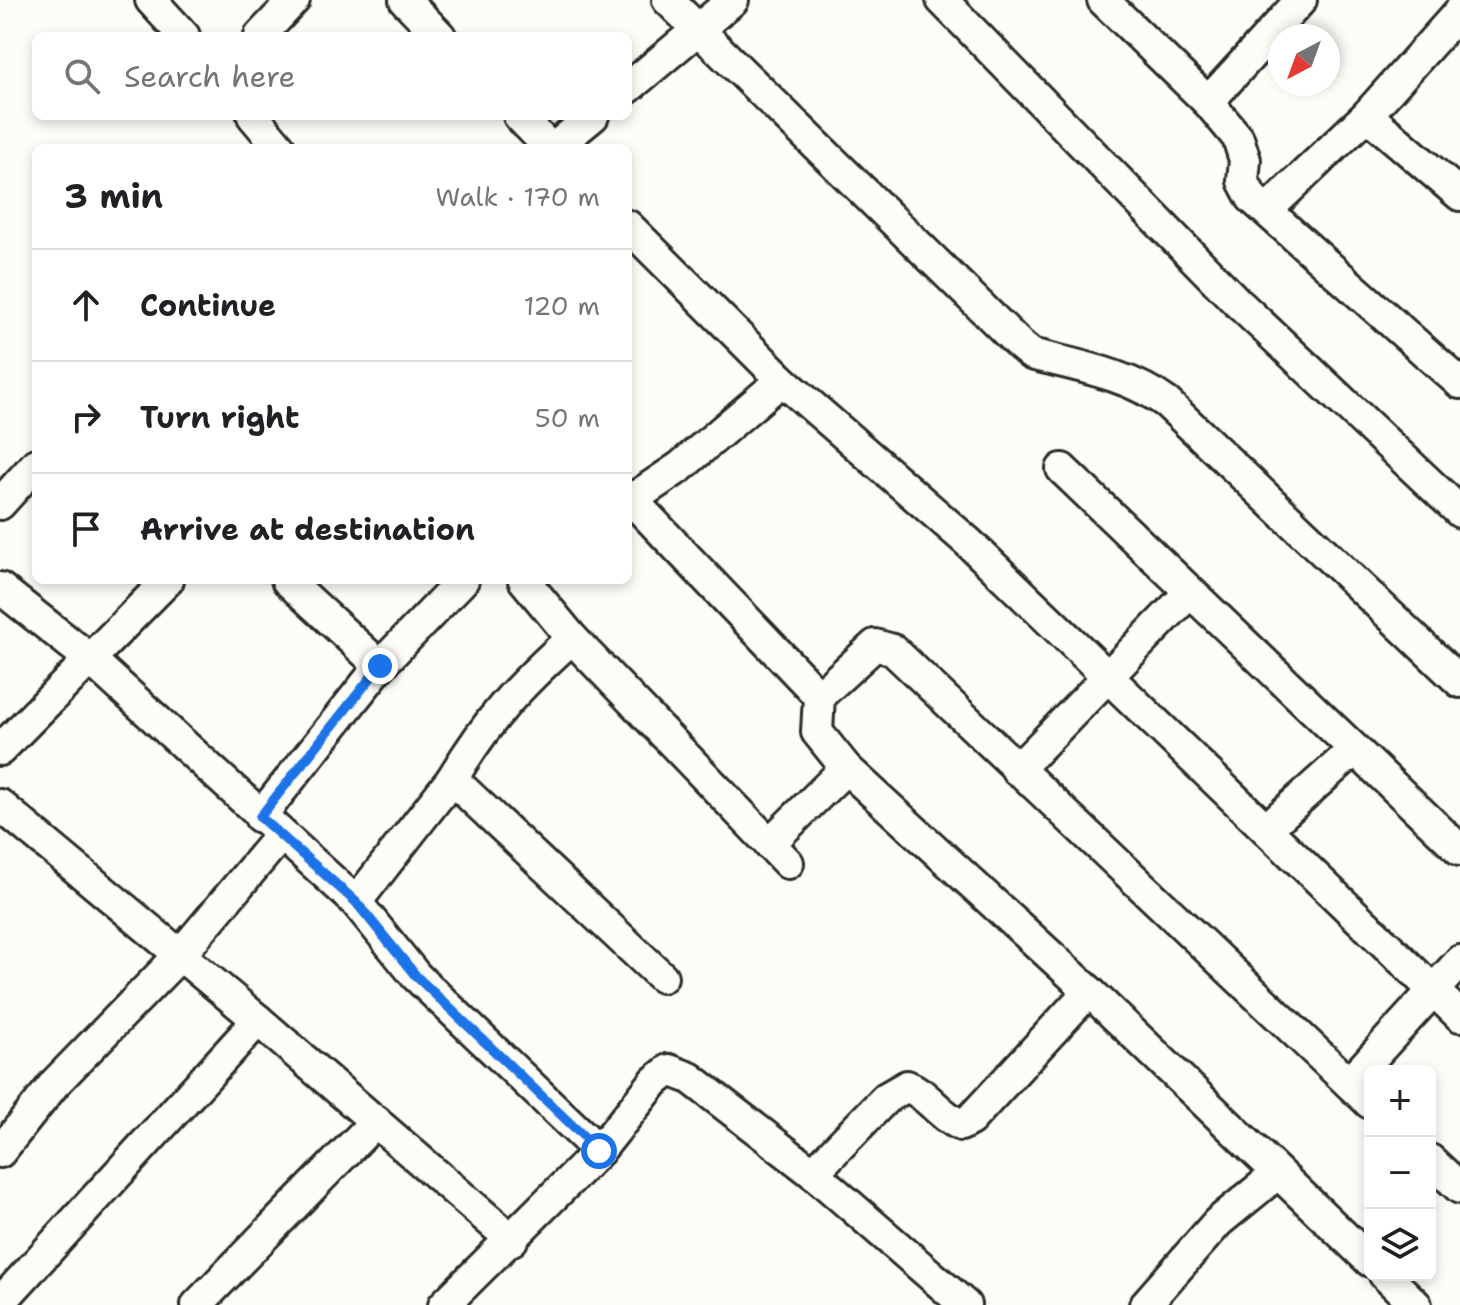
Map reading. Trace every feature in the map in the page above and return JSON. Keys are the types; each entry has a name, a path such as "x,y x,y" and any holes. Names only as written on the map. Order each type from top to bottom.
{"street":[{"path":"151,0 180,32"},
{"path":"264,32 294,0"},
{"path":"405,0 436,32"},
{"path":"668,0 1019,344 1031,354 1121,378 1148,389 1167,403 1460,682"},
{"path":"632,85 733,0"},
{"path":"942,0 1236,301 1460,512"},
{"path":"1208,102 1301,0"},
{"path":"1120,6 1238,138 1245,160 1243,181 1252,198 1460,383"},
{"path":"1267,210 1367,115 1460,11"},
{"path":"1367,115 1460,195"},
{"path":"256,120 277,144"},
{"path":"523,120 548,144"},
{"path":"557,144 588,120"},
{"path":"632,230 782,380 968,542 1460,1016"},
{"path":"632,497 680,467 782,380"},
{"path":"0,504 32,468"},
{"path":"1062,469 1460,850"},
{"path":"632,502 819,696"},
{"path":"0,750 164,584"},
{"path":"291,584 380,666"},
{"path":"0,1152 55,1083 180,955 380,666 459,584"},
{"path":"531,584 572,638 779,853 846,768"},
{"path":"0,588 90,659 356,902 416,976 599,1151"},
{"path":"1017,770 1190,592"},
{"path":"356,902 452,779 483,727 516,689 572,638"},
{"path":"1364,1255 1089,991 846,768 817,732 819,696 875,645 893,650 1360,1093 1433,990 1460,961"},
{"path":"1266,829 1354,750"},
{"path":"452,779 662,977"},
{"path":"0,805 258,1020 512,1240"},
{"path":"813,1173 886,1098 907,1086 918,1090 945,1118 961,1125 970,1120 1089,991"},
{"path":"0,1303 258,1020"},
{"path":"444,1305 599,1151 655,1081 669,1070 690,1078 813,1173 965,1305"},
{"path":"197,1305 376,1121"},
{"path":"1436,1166 1460,1188"},
{"path":"1145,1305 1218,1222 1278,1173"},
{"path":"1391,1281 1416,1305"}],"route":[{"path":"380,666 260,817 356,902 416,976 599,1151"}]}
